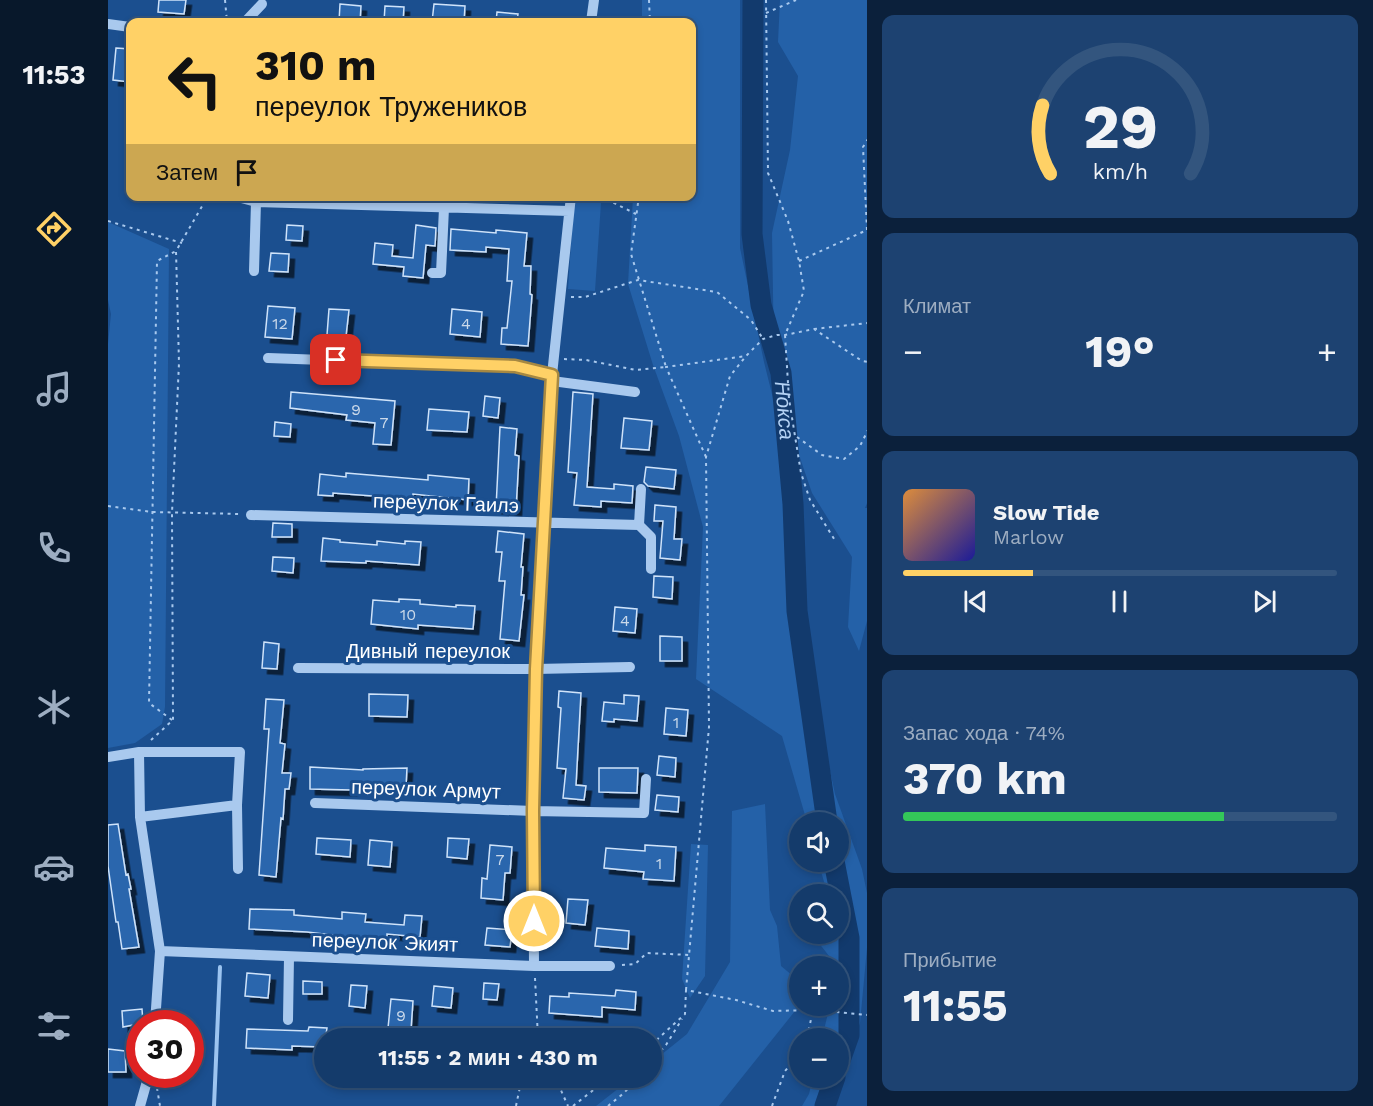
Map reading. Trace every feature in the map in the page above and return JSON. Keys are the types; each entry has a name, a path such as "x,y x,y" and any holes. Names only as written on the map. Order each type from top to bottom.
{"street":[{"path":"592,18 594,0"},
{"path":"249,18 262,4"},
{"path":"108,24 126,26"},
{"path":"252,201 569,211"},
{"path":"503,209 504,201"},
{"path":"534,966 533,811 536,669 552,378 570,201"},
{"path":"254,271 256,202"},
{"path":"432,273 441,273 444,208"},
{"path":"268,358 515,366 552,378 635,392"},
{"path":"641,489 639,525 651,537 651,569"},
{"name":"переулок Гаилэ","path":"251,515 639,525"},
{"name":"Дивный переулок","path":"298,668 630,667"},
{"path":"108,757 139,752 240,752 237,805 238,869"},
{"path":"139,752 140,817 159,951 156,1010"},
{"name":"переулок Армут","path":"315,803 644,813 646,779"},
{"path":"140,817 237,805"},
{"name":"переулок Экият","path":"159,951 534,966 610,966"},
{"path":"288,1020 289,957"},
{"path":"140,1106 145,1088"}],"path":[{"path":"225,0 227,18"},
{"path":"649,0 650,18"},
{"path":"766,0 768,173 788,221 799,261 804,291 785,335 789,399 801,472 810,500 836,542"},
{"path":"766,14 796,0"},
{"path":"799,261 867,230 863,147 867,139"},
{"path":"173,720 149,703 157,261 176,251 205,201"},
{"path":"610,201 636,214"},
{"path":"638,201 631,254 666,367 706,457"},
{"path":"108,221 182,243"},
{"path":"139,752 173,720 172,513 179,363 176,251"},
{"path":"560,297 585,297 638,280 717,292 751,321 763,339"},
{"path":"662,1050 685,1014 709,727 706,457 730,376 763,339 777,334 785,335 867,323"},
{"path":"814,329 867,362"},
{"path":"554,359 586,360 636,370 746,356"},
{"path":"797,437 822,455 844,459 860,446 867,430"},
{"path":"108,506 152,512 251,515"},
{"path":"610,966 635,964 647,952 689,955"},
{"path":"534,966 537,1028"},
{"path":"686,990 736,1000 774,1011 789,1011"},
{"path":"849,1013 867,1015"},
{"path":"662,1036 685,1014"},
{"path":"772,1106 785,1071 789,1066"},
{"path":"157,1088 160,1106"},
{"path":"516,1106 520,1088"},
{"path":"560,1088 568,1106"},
{"path":"573,1106 596,1088"},
{"path":"608,1106 627,1088"}],"shaded area":[{"path":"642,0 740,0 740,248 764,362 801,511 808,633 817,710 835,794 841,812 804,812 782,736 696,679 703,527 679,436 653,365 628,284 633,201 696,201 696,18 642,18"},
{"path":"780,0 867,0 867,503 865,508 867,508 867,621 859,651 848,627 852,557 812,493 782,405 774,353 772,233 790,150 798,76 778,42"},
{"path":"574,201 601,203 595,291 568,289"},
{"path":"108,222 169,249 165,707 162,724 135,743 108,748 108,344 111,314 108,300"},
{"path":"765,804 770,910 777,926 781,966 789,973 789,1016 791,1016 719,1106 596,1106 619,1088 662,1088 662,1054 687,1034 730,962 732,811"},
{"path":"849,833 862,869 867,893 867,948 860,1023 849,1052 849,1028 824,1028 827,1016 849,1016 849,956 829,956 820,944 849,944 849,884 825,884 821,872 849,872"},
{"path":"691,844 708,845 705,976 690,998 682,979"},
{"path":"810,1088 836,1088 829,1106 802,1106"}],"building":[{"path":"159,0 186,0 184,14 158,12"},
{"path":"340,4 361,6 360,18 339,18"},
{"path":"434,4 465,6 464,18 432,18"},
{"path":"385,6 404,7 403,18 384,18"},
{"path":"497,12 518,14 518,18 496,18"},
{"path":"116,48 126,49 126,82 113,80"},
{"path":"287,225 303,226 302,241 286,240"},
{"path":"416,225 436,228 435,246 426,245 423,278 403,276 404,267 373,264 375,243 393,245 392,256 413,258"},
{"path":"451,229 527,233 524,266 531,266 530,294 532,295 528,346 501,344 502,328 507,328 512,281 507,281 509,249 486,247 486,252 450,250"},
{"path":"271,253 289,254 288,272 269,271"},
{"path":"268,306 295,308 292,339 265,337"},
{"path":"329,309 349,310 346,336 327,335"},
{"path":"452,309 482,312 480,337 450,334"},
{"path":"291,392 395,401 391,445 373,444 375,423 346,420 347,415 290,408"},
{"path":"573,392 593,394 587,487 614,489 614,484 633,486 632,503 601,501 601,507 574,505 577,473 568,472"},
{"path":"485,396 500,398 498,418 483,416"},
{"path":"429,409 469,412 467,432 427,430"},
{"path":"624,418 652,421 649,450 621,448"},
{"path":"275,422 291,424 290,437 274,436"},
{"path":"500,427 517,429 515,455 519,456 516,510 496,508"},
{"path":"646,467 676,470 674,489 648,486 644,482"},
{"path":"346,473 428,480 428,475 469,479 468,500 413,494 413,499 333,493 333,496 318,495 320,474 346,477"},
{"path":"655,505 676,507 674,539 682,539 680,560 660,558 663,521 654,521"},
{"path":"273,523 292,524 292,537 272,537"},
{"path":"498,531 524,534 521,595 524,595 519,641 500,639 505,581 499,581 502,552 496,552"},
{"path":"323,538 377,545 377,541 405,544 405,541 421,542 419,565 366,561 366,563 321,561"},
{"path":"273,557 294,558 293,573 272,571"},
{"path":"654,576 673,577 672,599 653,597"},
{"path":"399,599 420,600 420,604 475,606 473,629 418,625 418,629 371,624 373,600 399,602"},
{"path":"615,607 637,609 635,633 613,631"},
{"path":"660,636 682,637 682,661 660,661"},
{"path":"264,642 279,644 277,669 262,668"},
{"path":"559,691 581,693 576,785 586,786 584,800 563,798 566,769 557,768 561,708 558,707"},
{"path":"369,694 408,695 407,717 369,716"},
{"path":"624,695 639,696 637,721 614,719 614,722 602,721 604,702 624,704"},
{"path":"266,699 284,700 280,743 285,744 282,773 291,773 289,789 285,789 276,877 259,875 269,729 264,729"},
{"path":"666,708 688,710 686,736 664,734"},
{"path":"659,756 676,758 675,777 657,775"},
{"path":"310,767 363,770 407,768 406,786 353,784 352,790 310,789"},
{"path":"599,768 638,768 637,793 599,792"},
{"path":"657,795 679,797 678,812 655,810"},
{"path":"118,824 126,875 128,874 131,889 129,889 139,947 122,949 108,866 108,825"},
{"path":"317,838 351,840 350,857 316,854"},
{"path":"448,838 469,839 467,859 447,857"},
{"path":"370,840 392,842 390,867 368,865"},
{"path":"490,845 512,847 510,873 505,873 503,900 481,898 482,878 487,879"},
{"path":"645,845 676,847 674,881 643,879 644,872 604,868 606,848 645,851"},
{"path":"568,899 588,900 585,925 566,923"},
{"path":"250,909 294,910 294,915 342,919 342,912 366,914 365,922 404,925 405,915 422,916 420,937 387,934 387,943 340,939 340,936 307,932 249,929"},
{"path":"487,928 512,930 510,947 485,945"},
{"path":"597,928 629,931 628,949 595,946"},
{"path":"247,973 270,975 268,998 245,996"},
{"path":"303,981 322,982 322,994 303,994"},
{"path":"484,983 499,984 497,1000 483,999"},
{"path":"351,985 367,986 365,1008 349,1006"},
{"path":"434,986 453,988 451,1008 432,1006"},
{"path":"616,990 636,992 635,1010 602,1007 602,1017 549,1013 550,996 569,997 569,993 615,996"},
{"path":"391,999 413,1001 411,1028 388,1028"},
{"path":"122,1011 126,1011 126,1026 123,1027"},
{"path":"309,1027 327,1028 314,1028 314,1047 292,1046 292,1050 246,1048 247,1029 308,1031"},
{"path":"108,1049 125,1051 126,1072 108,1072"}],"waterway":[{"name":"Нокса","path":"753,0 752,234 761,305 781,373 793,504 797,611 826,812"},
{"name":"Нокса","path":"836,872 849,938 849,1028"},
{"path":"214,1106 220,967"},
{"name":"Нокса","path":"825,1106 831,1088"}],"route":[{"path":"336,360 515,366 552,375 536,669 533,811 534,921"}]}
